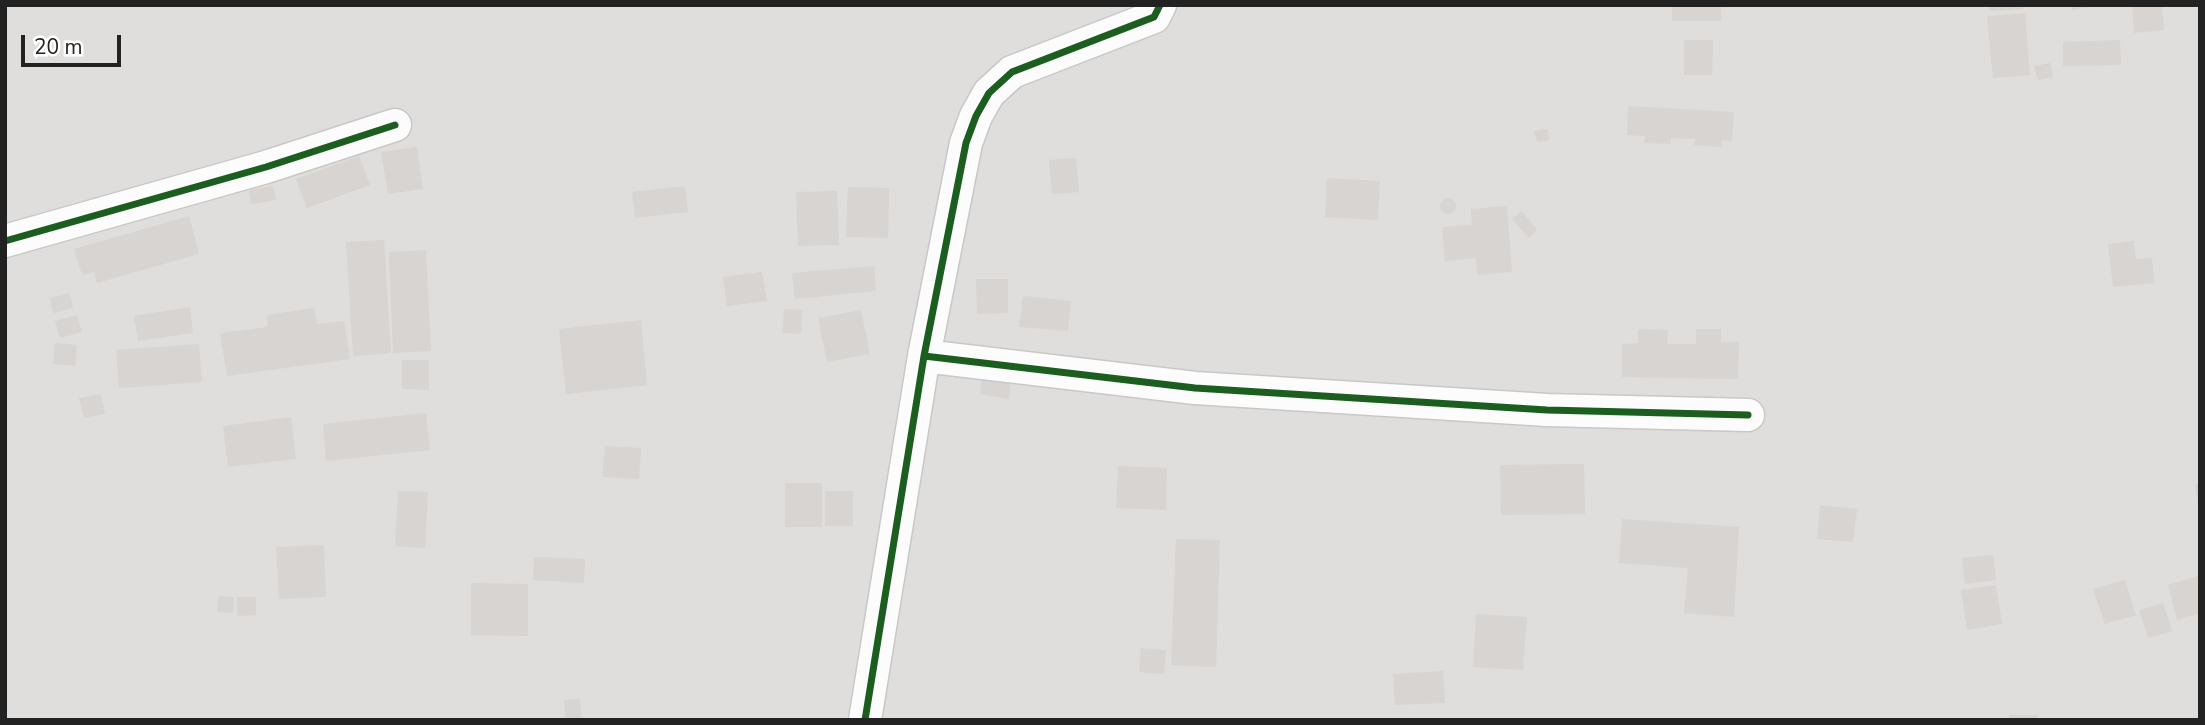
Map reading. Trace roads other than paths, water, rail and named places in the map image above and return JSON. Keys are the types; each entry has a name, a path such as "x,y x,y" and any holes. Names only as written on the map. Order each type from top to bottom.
{"street":[{"path":"865,720 924,356 966,142 989,93 1012,72 1154,17 1160,5"},
{"path":"5,241 266,167 395,125"},
{"path":"924,356 1195,388 1547,410 1748,415"}]}
